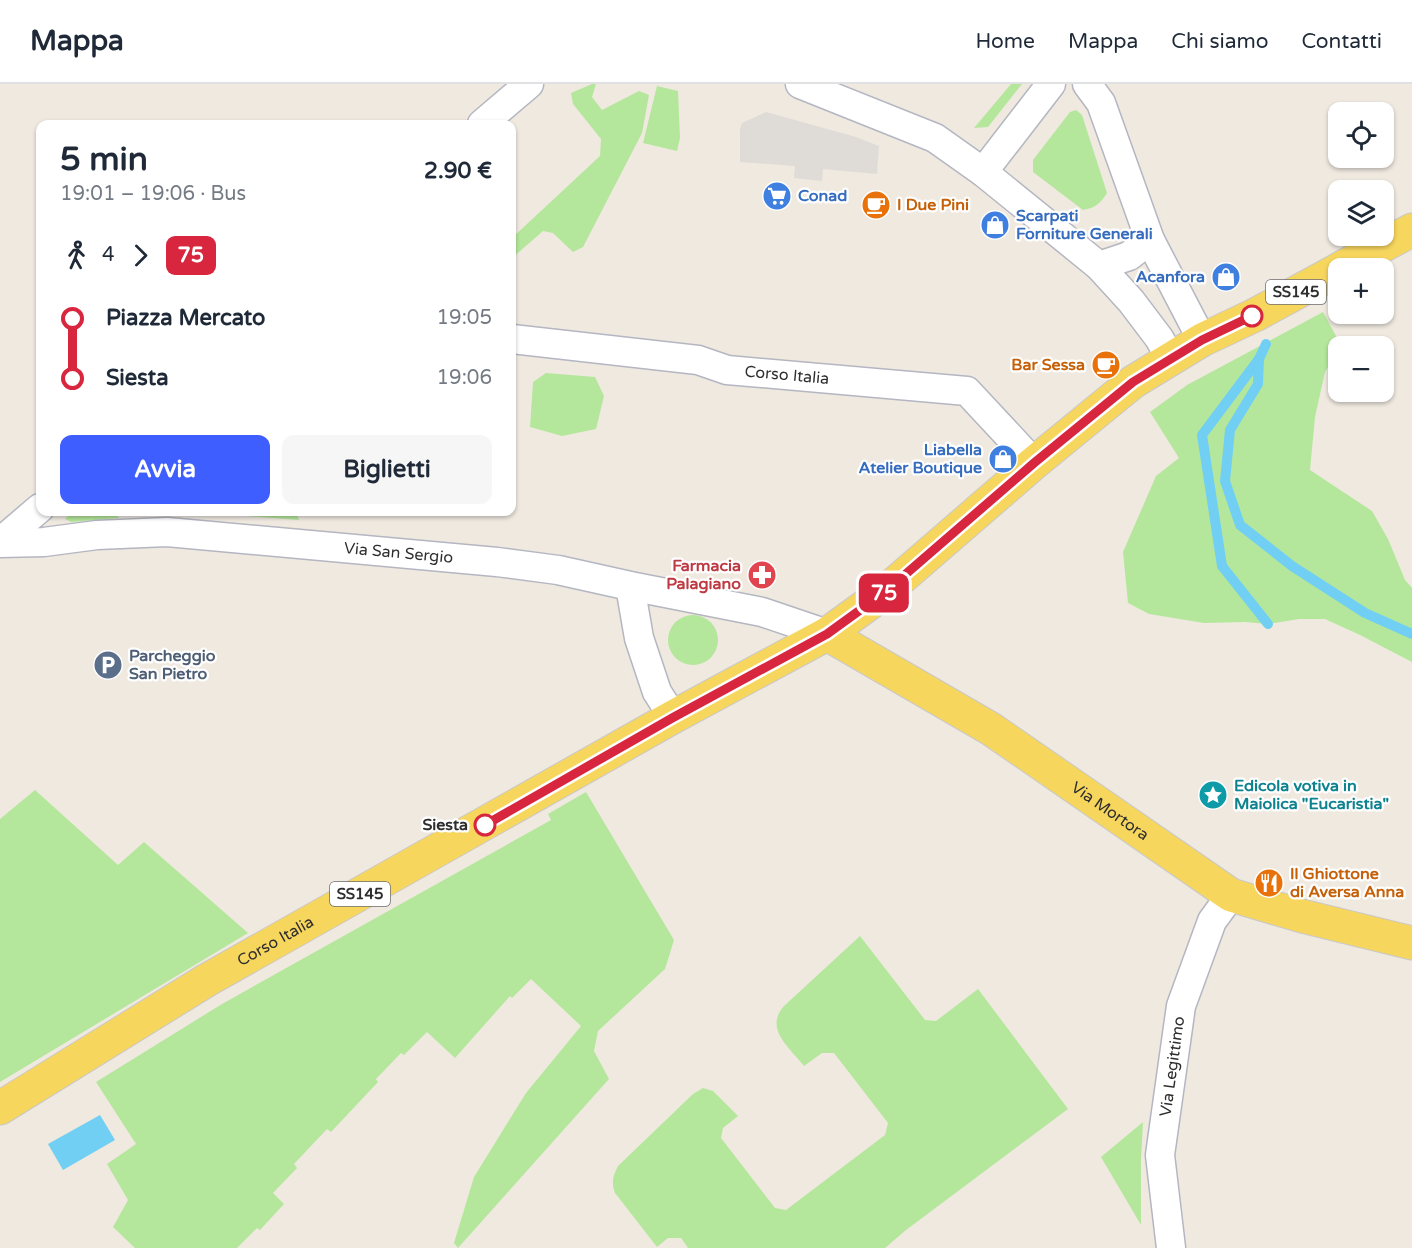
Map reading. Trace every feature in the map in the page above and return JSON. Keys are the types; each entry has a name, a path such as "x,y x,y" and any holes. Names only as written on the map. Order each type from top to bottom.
{"main road":[{"name":"Corso Italia","path":"1360,258 1412,230"},
{"name":"Corso Italia","path":"0,1108 207,980 674,717 827,634 885,592 1034,463 1133,382 1202,340 1255,315 1328,275"},
{"name":"Via Mortora","path":"827,634 991,729 1231,895 1302,916 1412,943"}],"street":[{"path":"487,120 529,84"},
{"path":"800,84 935,138 983,172 1099,266 1131,301 1171,358"},
{"path":"983,172 1051,84"},
{"path":"1100,90 1140,248 1202,340"},
{"path":"1099,266 1140,248"},
{"name":"Corso Italia","path":"516,339 698,360 727,370 967,391 1034,463"},
{"path":"0,543 36,511"},
{"path":"152,516 167,532"},
{"name":"Via San Sergio","path":"0,543 44,542 167,532 497,562 558,570 762,612 827,634"},
{"path":"630,586 639,638 657,692 674,717"},
{"name":"Via Legittimo","path":"1171,1248 1160,1155 1181,1006 1212,921 1231,895"}],"green space":[{"path":"596,84 592,97 602,110 639,91 649,95 642,133 583,247 573,252 553,233 543,231 516,255 516,234 600,156 601,139 573,104 571,93"},
{"path":"1011,84 1022,84 988,127 974,128"},
{"path":"657,86 678,91 680,138 677,151 643,143"},
{"path":"1076,110 1082,115 1107,193 1097,205 1083,210 1033,172 1033,160 1070,112"},
{"path":"1323,312 1336,336 1328,336 1328,367 1315,417 1310,470 1372,511 1388,539 1405,580 1412,588 1412,662 1325,619 1299,619 1268,624 1204,623 1149,614 1128,603 1123,552 1156,476 1179,458 1150,412 1187,385"},
{"path":"546,373 595,377 604,396 596,429 562,436 530,427 533,382"},
{"path":"68,516 117,516 119,518 71,522 65,519"},
{"path":"248,516 298,516 299,520"},
{"path":"688,615 698,615 711,622 718,635 718,645 711,658 698,665 688,665 679,661 672,654 668,645 668,635 672,626 679,619"},
{"path":"35,790 118,865 144,842 248,933 0,1082 0,819"},
{"path":"586,792 674,940 665,969 598,1031 594,1051 609,1079 458,1248 454,1243 474,1177 526,1093 581,1026 531,979 512,998 510,996 455,1058 427,1032 404,1055 401,1053 376,1079 378,1082 331,1132 327,1129 294,1164 297,1168 273,1193 284,1204 260,1230 257,1228 237,1248 135,1248 113,1227 128,1200 107,1164 136,1144 96,1082 222,1004 551,820 548,814"},
{"path":"860,936 925,1020 936,1021 978,989 1068,1109 885,1248 688,1248 681,1238 668,1238 657,1247 615,1193 614,1176 618,1166 693,1094 703,1088 713,1091 738,1116 723,1128 721,1138 775,1208 786,1210 885,1135 888,1123 834,1053 822,1053 804,1066 786,1045 778,1030 779,1014 784,1006"},
{"path":"1143,1122 1141,1159 1141,1225 1101,1157"}],"shaded area":[{"path":"766,112 856,137 879,146 877,174 823,169 822,181 794,178 795,166 740,162 742,123"}],"water":[{"path":"100,1115 115,1140 63,1170 48,1144"}],"waterway":[{"path":"1266,344 1259,359 1202,435 1222,566 1268,624"},
{"path":"1259,359 1258,384 1230,430 1225,481 1240,525 1292,566 1365,613 1412,634"}],"bus line":[{"name":"75","path":"485,825 674,717 827,634 885,592 1034,463 1133,382 1202,340 1252,316"}],"place":[{"name":"Conad","path":"777,196"},
{"name":"I Due Pini","path":"876,205"},
{"name":"Scarpati Forniture Generali","path":"995,225"},
{"name":"Acanfora","path":"1226,277"},
{"name":"Bar Sessa","path":"1106,365"},
{"name":"Liabella Atelier Boutique","path":"1003,459"},
{"name":"Farmacia Palagiano","path":"762,575"},
{"name":"Parcheggio San Pietro","path":"108,665"},
{"name":"Edicola votiva in Maiolica \"Eucaristia\"","path":"1213,795"},
{"name":"Siesta","path":"485,825"},
{"name":"Il Ghiottone di Aversa Anna","path":"1269,883"}]}
